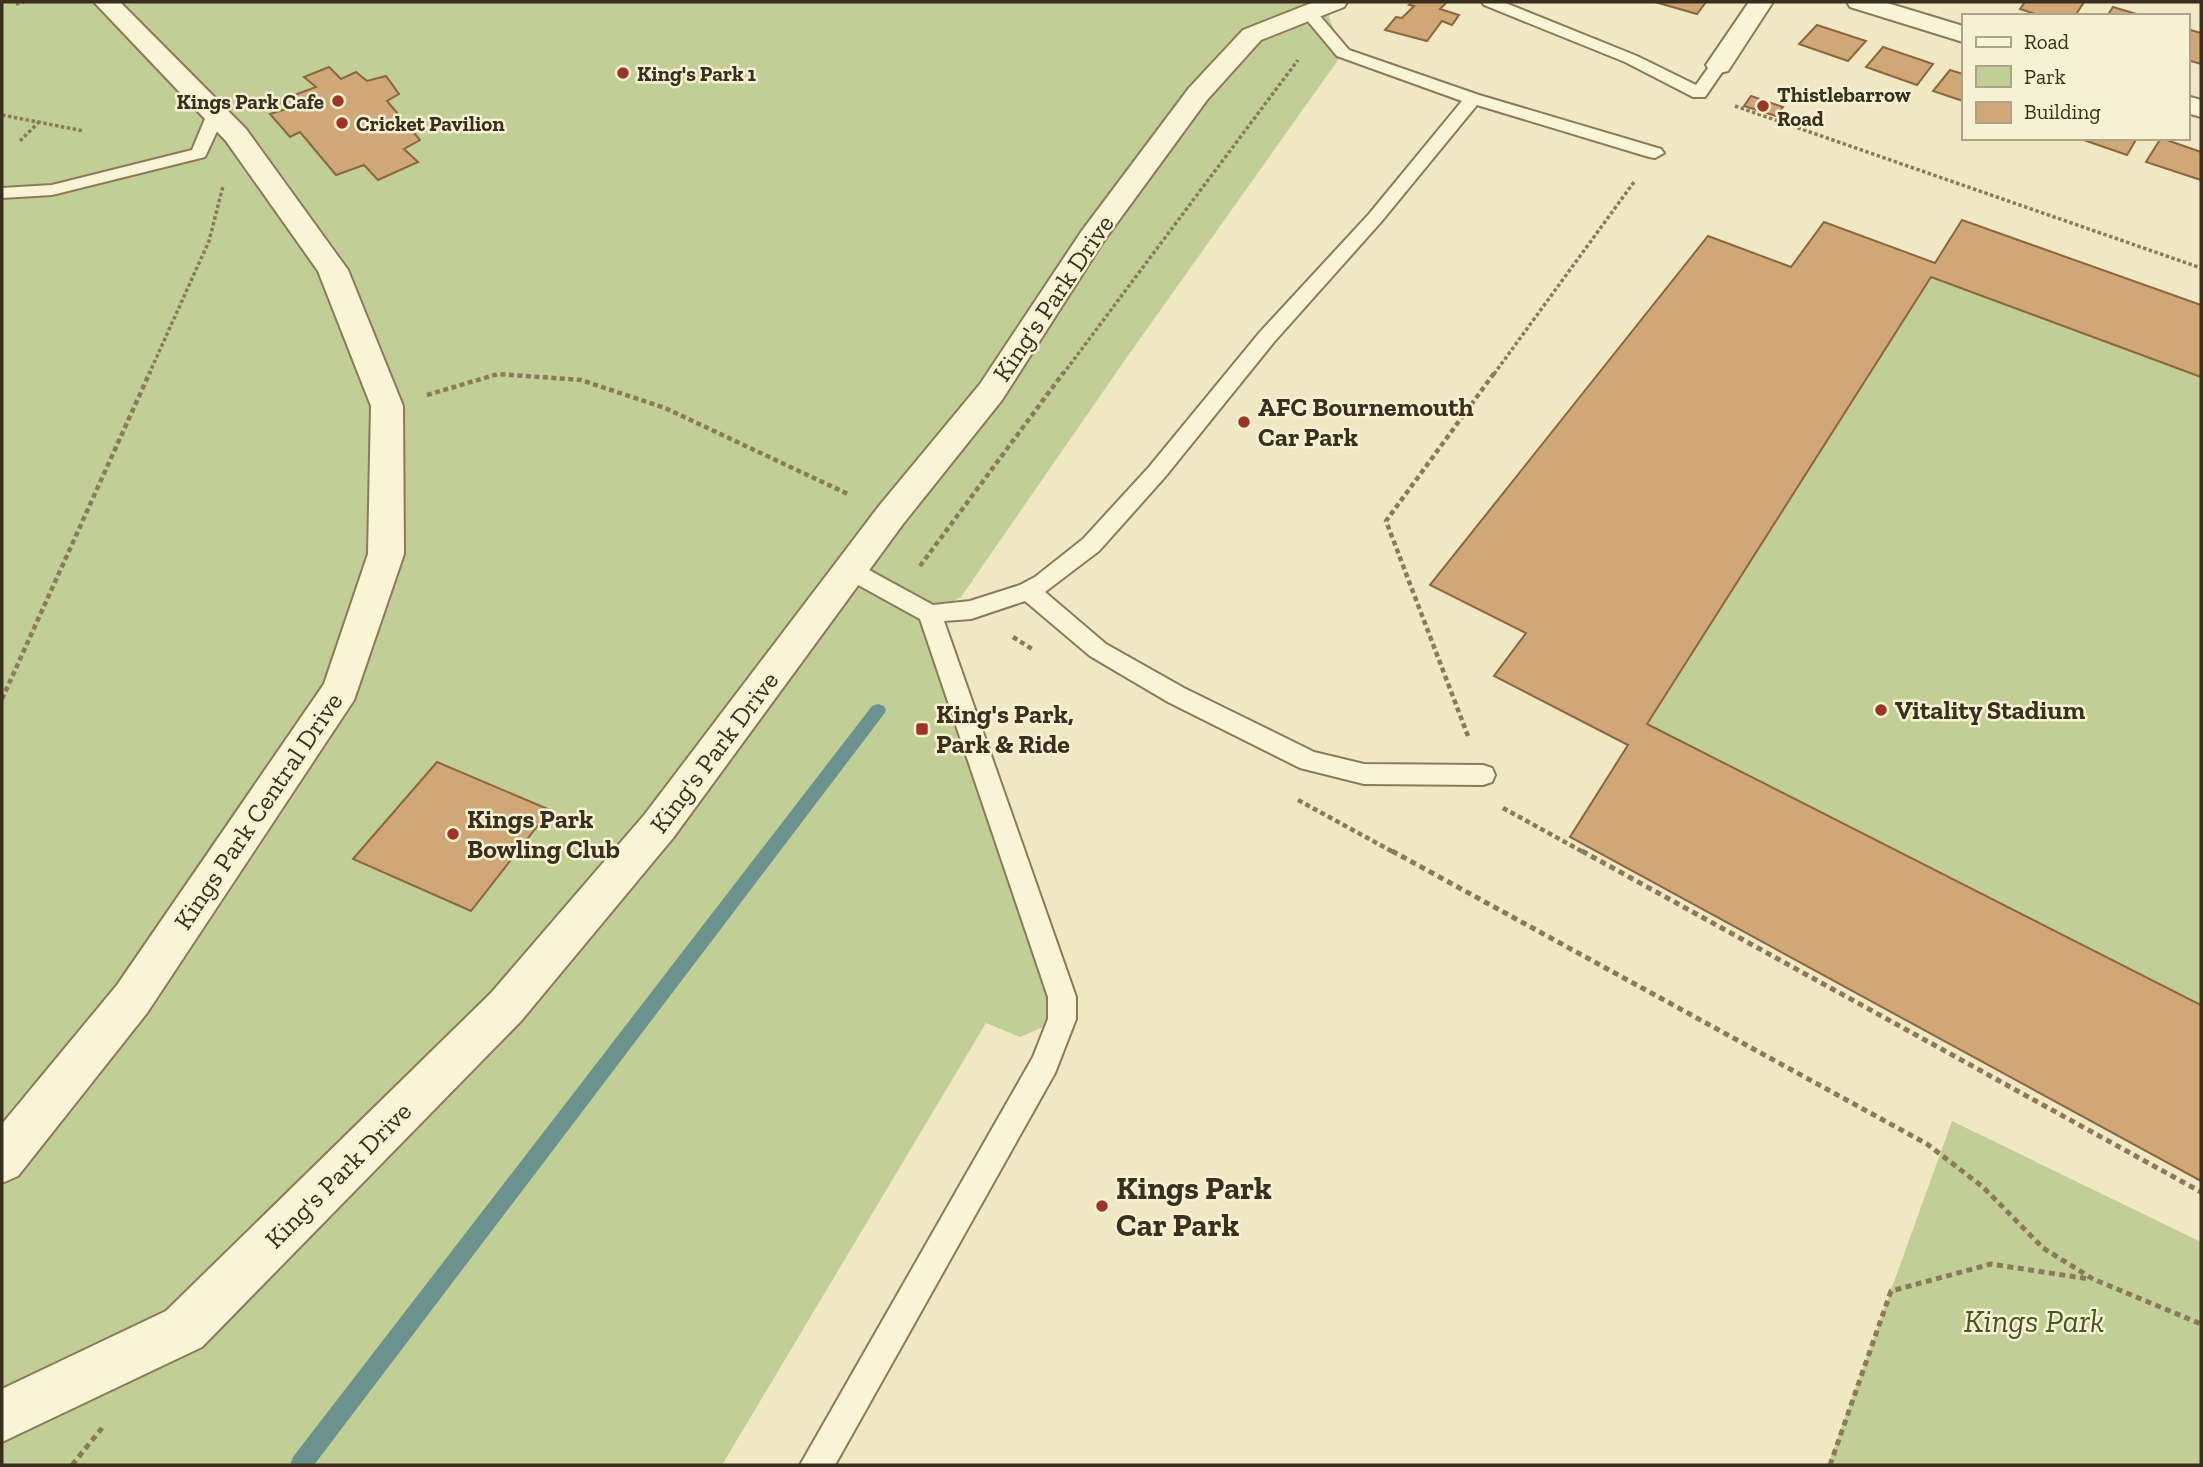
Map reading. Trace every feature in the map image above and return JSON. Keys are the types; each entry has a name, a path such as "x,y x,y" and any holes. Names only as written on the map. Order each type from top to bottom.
{"street":[{"name":"Kings Park Central Drive","path":"2,1160 132,999 341,689 386,554 387,406 333,270 236,135 106,2"},
{"path":"1719,65 1761,2"},
{"path":"1859,2 1962,34"},
{"name":"King's Park Drive","path":"2,1416 184,1329 506,1007 659,826 891,516 990,393 1091,238 1198,94 1252,34 1322,8"}],"lane":[{"path":"1490,2 1631,59 1699,93 1719,65"},
{"path":"1322,8 1343,53 1473,99 1655,153"},
{"path":"850,570 930,614 971,610 1028,591 1043,583 1091,545 1157,472 1267,337 1375,218 1473,99"},
{"path":"2,192 52,190 199,153 216,114"},
{"path":"1028,591 1098,650 1177,695 1309,761 1364,774 1483,775"},
{"path":"817,1465 1045,1063 1062,1019 1062,997 930,614"}],"path":[{"path":"16,4 23,2"},
{"path":"897,596 1294,62 1339,48"},
{"path":"1699,93 2201,268"},
{"path":"2,115 41,120 84,131"},
{"path":"20,141 41,120"},
{"path":"2,699 209,241 236,135"},
{"path":"1655,153 1387,522 1494,803 2201,1192"},
{"path":"387,406 498,374 581,380 665,408 891,516"},
{"path":"971,610 1038,652"},
{"path":"1297,799 1927,1144 1983,1186 2043,1248 2093,1279 2201,1324"},
{"path":"1830,1465 1891,1291 1991,1264 2093,1279"}],"green space":[{"path":"2,2 1330,2 1329,17 1343,53 961,597 930,614 1062,1019 1020,1037 986,1023 722,1465 2,1465"},
{"name":"Vitality Stadium","path":"1962,220 2201,305 2201,1181 1570,837 1628,745 1526,633 1430,585 1708,236 1791,267 1935,263"},
{"name":"Kings Park","path":"1952,1121 2201,1242 2201,1465 1828,1465"}],"building":[{"path":"1412,2 1447,2 1440,9 1459,15 1452,25 1442,21 1427,41 1385,30 1396,17 1402,18 1414,6 1409,5"},
{"path":"1655,2 1706,2 1697,14"},
{"path":"2025,2 2084,2 2076,14 2035,14 2020,9"},
{"path":"2113,7 2136,14 2108,14"},
{"path":"1817,25 1866,41 1848,61 1799,44"},
{"path":"2189,30 2201,33 2201,64 2189,61"},
{"path":"1883,47 1933,64 1917,85 1866,67"},
{"name":"Cricket Pavilion","path":"329,67 341,79 356,72 367,81 386,76 399,94 387,101 420,140 404,149 418,162 378,180 364,165 336,175 300,132 290,137 270,114 286,109 279,101 316,87 304,77"},
{"path":"1950,70 1962,74 1962,101 1933,91"},
{"name":"Thistlebarrow Road","path":"1751,96 1783,107 1776,116 1744,106"},
{"path":"2084,140 2136,140 2127,155"},
{"path":"2160,140 2167,140 2201,152 2201,180 2146,162"},
{"path":"1962,220 2201,305 2201,377 1931,277 1647,724 2201,1005 2201,1181 1570,837 1628,745 1494,676 1526,633 1430,585 1708,236 1791,267 1824,222 1935,263"},
{"name":"Kings Park Bowling Club","path":"437,762 550,810 471,911 353,859"}],"waterway":[{"path":"301,1465 878,710"}],"place":[{"name":"King's Park 1","path":"623,73"},
{"name":"Kings Park Cafe","path":"338,101"},
{"name":"Thistlebarrow Road","path":"1763,106"},
{"name":"Cricket Pavilion","path":"342,123"},
{"name":"AFC Bournemouth Car Park","path":"1244,422"},
{"name":"Vitality Stadium","path":"1881,710"},
{"name":"King's Park, Park & Ride","path":"922,729"},
{"name":"Kings Park Bowling Club","path":"453,834"},
{"name":"Kings Park Car Park","path":"1102,1206"}]}
